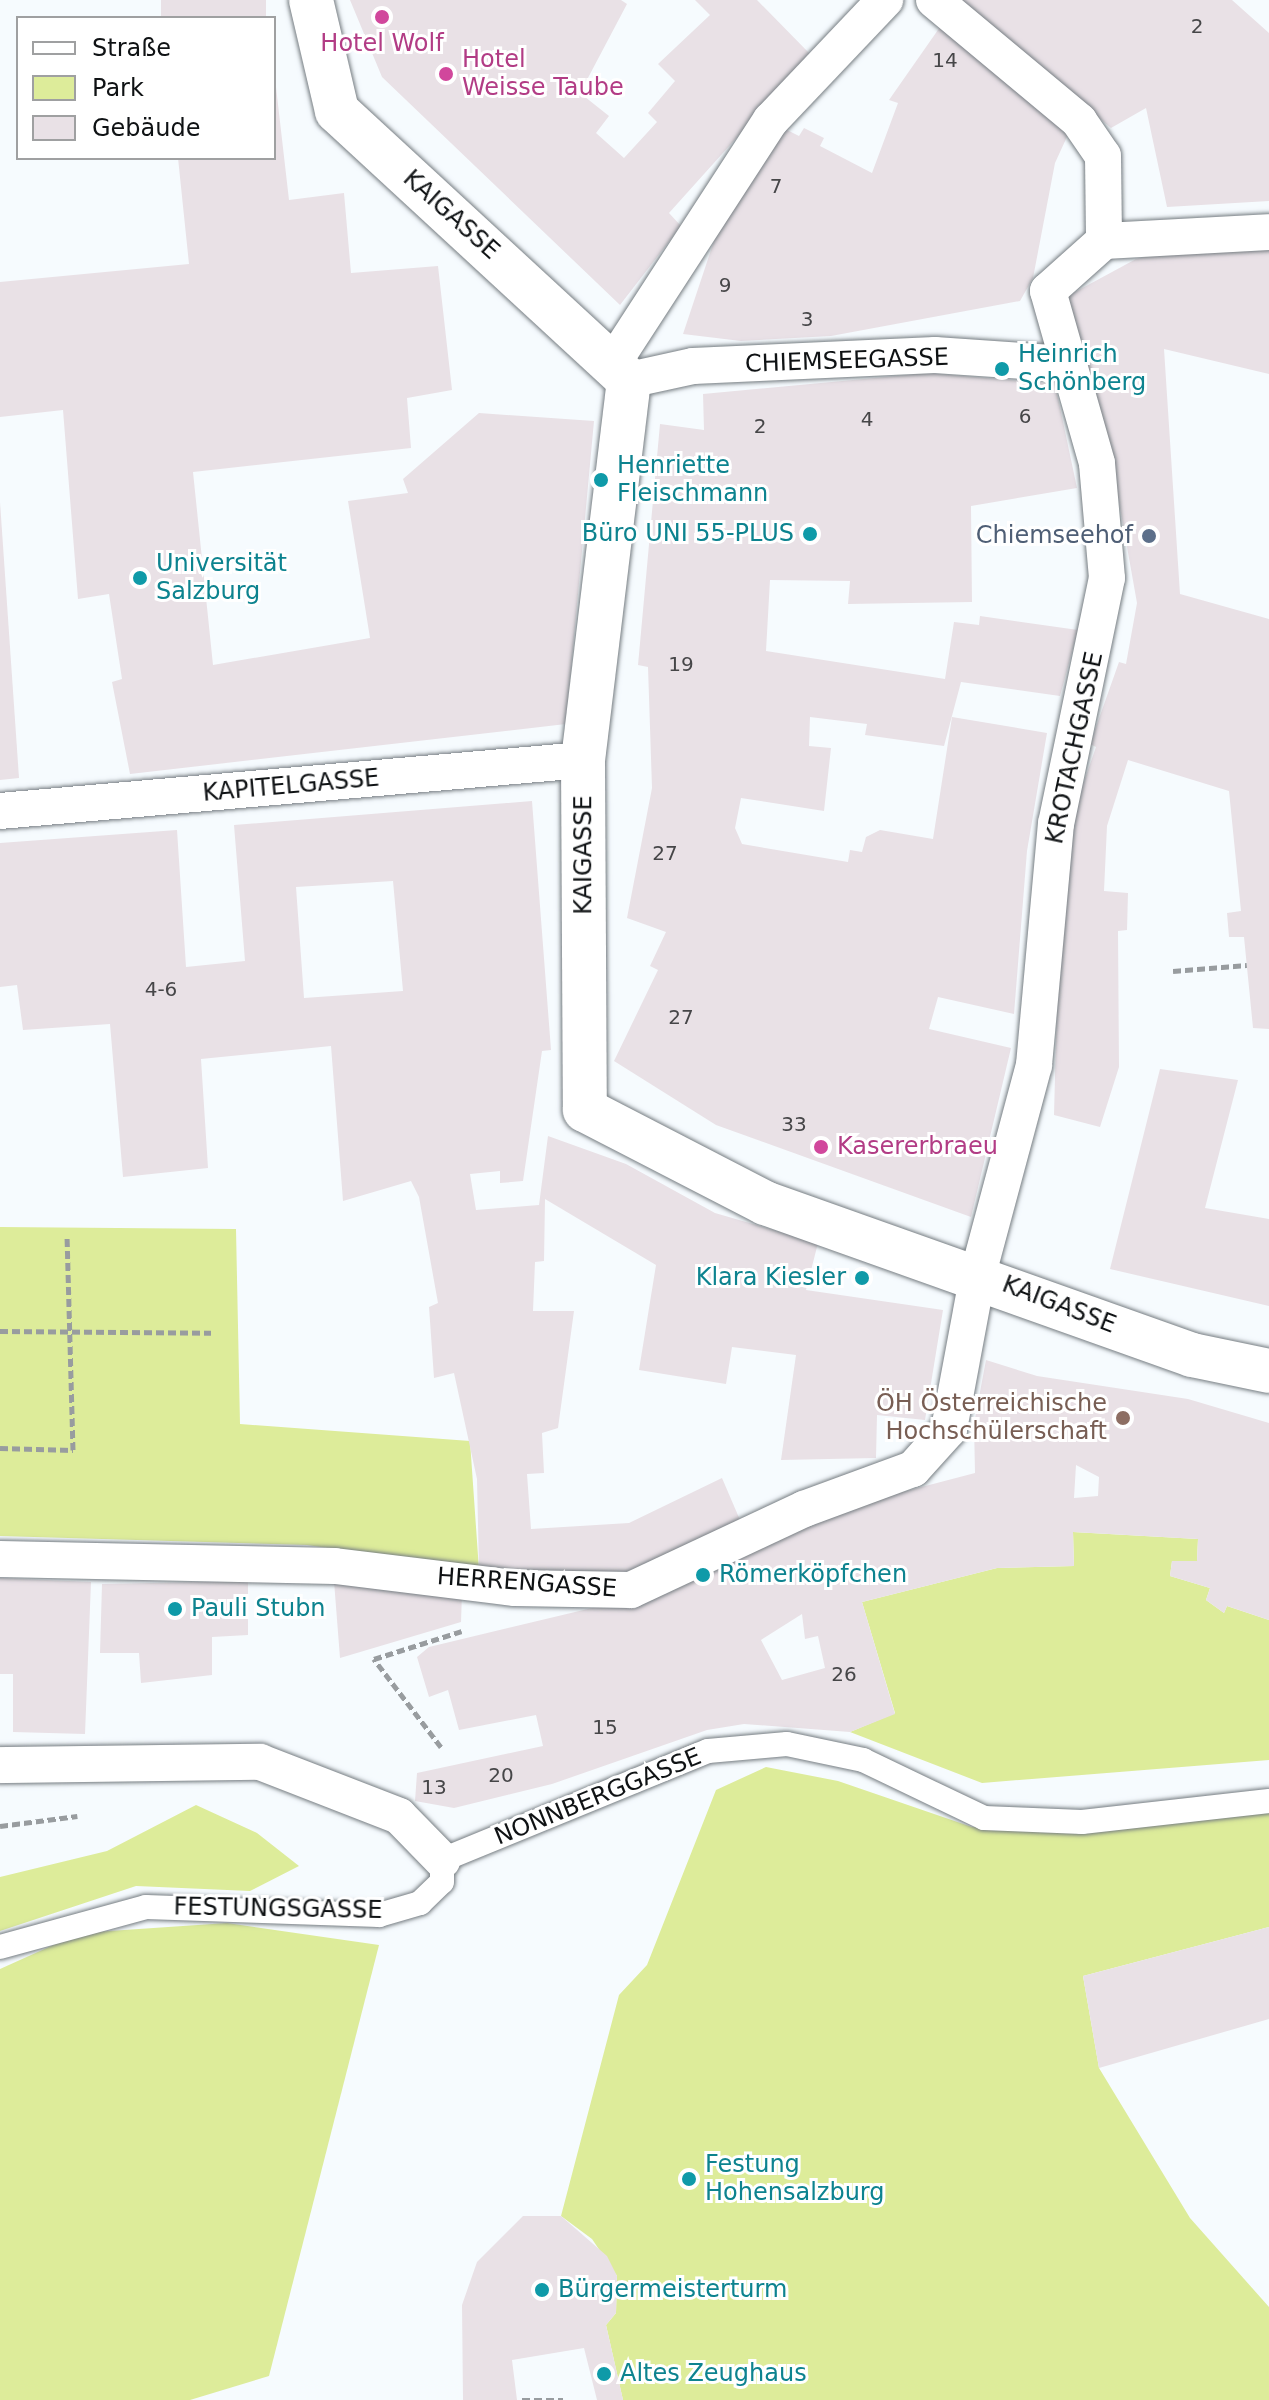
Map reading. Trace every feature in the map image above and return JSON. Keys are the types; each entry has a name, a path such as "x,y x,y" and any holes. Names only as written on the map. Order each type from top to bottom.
{"street":[{"name":"KAIGASSE","path":"311,0 337,111 621,371 583,760 585,1110 765,1203 978,1274 1192,1355 1269,1371"},
{"path":"621,371 771,120 885,0"},
{"path":"934,0 1079,121 1103,156 1104,241 1177,232 1269,232"},
{"name":"KROTACHGASSE","path":"978,1274 1034,1065 1056,824 1107,578 1097,463 1066,364 1048,291 1104,241"},
{"name":"CHIEMSEEGASSE","path":"621,371 935,355 1066,364"},
{"name":"KAPITELGASSE","path":"0,811 583,760"},
{"name":"HERRENGASSE","path":"0,1559 335,1566 515,1588 631,1590 804,1509 913,1469 949,1429 978,1274"},
{"path":"0,1765 260,1762 399,1816 442,1860"}],"lane":[{"name":"NONNBERGGASSE","path":"442,1860 708,1751 787,1744 863,1760 984,1818 1082,1822 1269,1801"},
{"name":"FESTUNGSGASSE","path":"0,1947 146,1907 379,1915 420,1903 442,1882 442,1860"}],"path":[{"path":"1173,971 1247,965"},
{"path":"0,1448 73,1450 67,1236"},
{"path":"0,1331 211,1333"},
{"path":"441,1747 374,1659 465,1630"},
{"path":"522,2400 563,2400"}],"green space":[{"path":"0,1227 236,1229 240,1424 470,1441 479,1570 307,1545 0,1536"},
{"path":"1073,1532 1198,1539 1197,1561 1172,1561 1170,1576 1210,1588 1206,1600 1224,1613 1227,1606 1269,1620 1269,1760 982,1783 850,1732 895,1713 862,1602 997,1568 1074,1566"},
{"path":"766,1767 838,1781 972,1827 1096,1830 1269,1805 1269,1927 1083,1976 1099,2068 1190,2218 1269,2307 1269,2400 623,2400 606,2325 616,2313 617,2276 592,2239 561,2216 619,1995 647,1965 716,1790"},
{"path":"196,1805 257,1833 299,1866 250,1891 136,1886 0,1931 0,1877 107,1851"},
{"path":"227,1923 379,1945 269,2376 190,2400 0,2400 0,1969 80,1933"}],"building":[{"path":"161,0 266,0 266,16 161,16"},
{"path":"350,0 621,0 627,4 580,93 609,116 596,133 624,158 657,122 648,113 675,81 658,64 710,15 695,0 757,0 811,55 669,213 681,226 620,305 382,77"},
{"path":"960,0 1232,0 1269,33 1269,201 1167,207 1146,108 1111,128"},
{"path":"940,27 1071,128 1055,163 1033,278 1020,301 831,336 741,341 683,334 719,226 779,126 799,136 804,128 824,138 820,146 872,173 898,103 889,100"},
{"path":"276,87 289,200 344,193 351,273 438,266 452,390 407,398 411,448 193,472 213,665 370,638 348,501 408,493 403,479 479,413 594,421 566,724 130,774 112,682 122,679 109,594 78,599 63,410 0,417 0,282 189,264 178,160 276,160"},
{"path":"1192,247 1269,250 1269,374 1164,349 1180,594 1269,619 1269,1029 1253,1028 1244,937 1229,937 1227,913 1241,911 1229,791 1128,760 1107,826 1104,891 1128,893 1127,930 1118,931 1119,1067 1100,1127 1054,1115 1060,887 1071,819 1096,747 1090,744 1119,662 1126,664 1137,603 1108,440 1064,298 1136,259"},
{"path":"928,373 1055,384 1077,488 971,506 972,602 848,604 850,581 770,580 766,651 945,679 954,622 979,625 980,616 1078,630 1060,696 961,682 944,746 865,735 867,724 810,717 809,746 831,748 824,811 741,798 735,828 742,844 848,862 850,850 862,852 866,837 880,830 933,839 952,717 1047,733 1027,851 1014,1014 938,997 929,1029 1011,1048 971,1217 716,1125 614,1061 658,970 650,966 666,932 627,918 652,788 648,667 638,665 660,424 704,430 703,394"},
{"path":"0,502 19,778 0,780"},
{"path":"532,801 551,1050 542,1051 523,1181 500,1183 500,1171 470,1174 476,1210 539,1205 548,1136 626,1164 715,1213 818,1243 806,1290 943,1310 925,1420 877,1415 876,1458 781,1460 796,1355 732,1347 726,1384 639,1370 656,1265 545,1199 544,1261 535,1262 533,1311 574,1311 558,1428 542,1433 544,1473 527,1474 531,1529 629,1523 722,1478 740,1520 626,1573 479,1570 477,1479 454,1373 434,1378 429,1307 438,1303 419,1197 411,1181 343,1201 331,1046 201,1059 208,1168 123,1177 110,1024 23,1030 17,985 0,987 0,843 177,830 186,967 245,961 234,825","holes":["393,881 403,991 304,998 296,887"]},
{"path":"1160,1069 1238,1080 1205,1208 1269,1219 1269,1306 1110,1269"},
{"path":"986,1360 1037,1376 1188,1399 1269,1423 1269,1620 1227,1606 1224,1613 1206,1600 1210,1588 1170,1576 1172,1561 1197,1561 1198,1539 1073,1532 1074,1566 997,1568 862,1602 895,1714 850,1732 744,1724 707,1730 552,1784 454,1808 415,1801 417,1773 543,1746 536,1715 459,1730 448,1690 429,1697 417,1657 429,1647 617,1602 834,1510 975,1473 974,1424","holes":["1076,1465 1099,1477 1098,1496 1074,1498","802,1614 805,1639 818,1636 825,1668 782,1680 761,1640"]},
{"path":"0,1578 91,1582 85,1734 13,1732 13,1674 0,1674"},
{"name":"Pauli Stubn","path":"248,1581 248,1635 212,1637 212,1675 141,1683 139,1653 100,1653 102,1584"},
{"path":"334,1581 462,1593 461,1622 340,1658"},
{"path":"1269,1927 1269,2019 1099,2068 1083,1976"},
{"name":"Bürgermeisterturm","path":"523,2216 561,2216 607,2256 617,2276 616,2313 606,2325 623,2400 597,2400 584,2348 512,2360 517,2400 463,2400 462,2305 477,2262"}],"place":[{"name":"Hotel Wolf","path":"382,17"},
{"name":"Hotel Weisse Taube","path":"446,74"},
{"name":"Heinrich Schönberg","path":"1002,369"},
{"name":"Henriette Fleischmann","path":"601,480"},
{"name":"Büro UNI 55-PLUS","path":"810,534"},
{"name":"Chiemseehof","path":"1149,536"},
{"name":"Universität Salzburg","path":"140,578"},
{"name":"Kasererbraeu","path":"821,1147"},
{"name":"Klara Kiesler","path":"862,1278"},
{"name":"ÖH Österreichische Hochschülerschaft","path":"1123,1418"},
{"name":"Römerköpfchen","path":"703,1575"},
{"name":"Pauli Stubn","path":"175,1609"},
{"name":"Festung Hohensalzburg","path":"689,2179"},
{"name":"Bürgermeisterturm","path":"542,2290"},
{"name":"Altes Zeughaus","path":"604,2374"}]}
